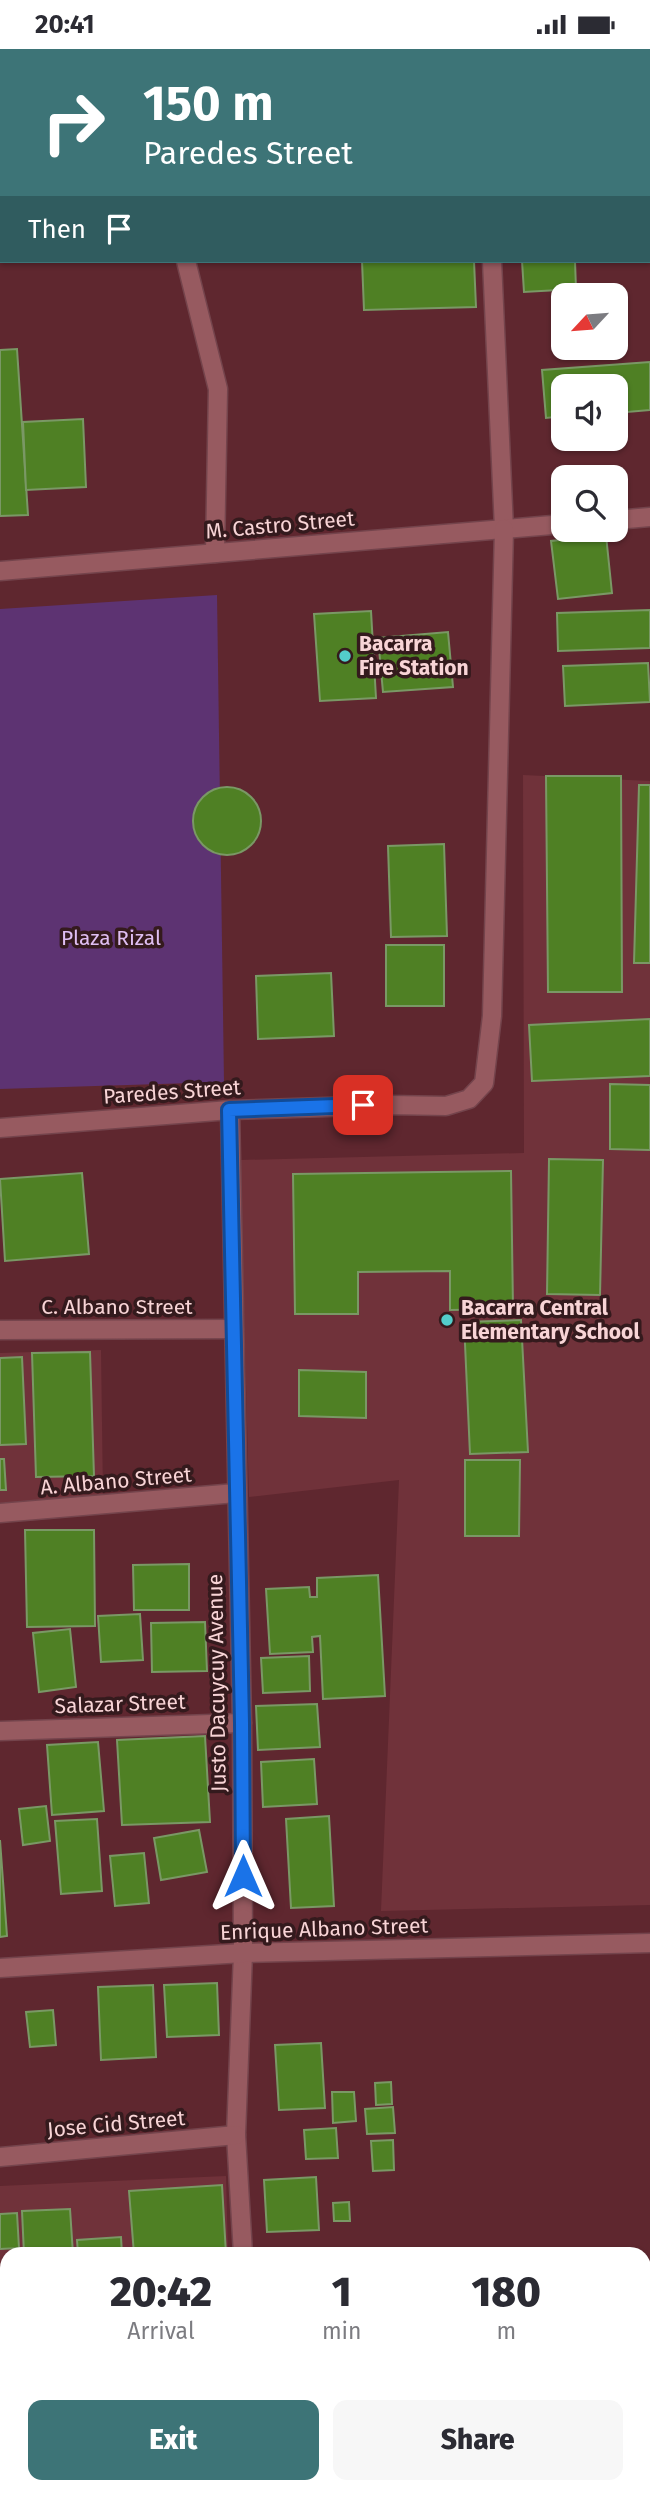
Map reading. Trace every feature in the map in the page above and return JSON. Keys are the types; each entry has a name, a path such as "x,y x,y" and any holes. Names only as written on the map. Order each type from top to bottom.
{"street":[{"path":"186,263 218,389 215,553"},
{"name":"Paredes Street","path":"0,1128 229,1110 390,1104 446,1106 469,1099 484,1083 492,1016 504,529 492,263"},
{"path":"628,519 650,517"},
{"name":"M. Castro Street","path":"0,571 551,525"},
{"name":"Justo Dacuycuy Avenue","path":"229,1110 242,1723 243,1953 236,2135 243,2247"},
{"name":"C. Albano Street","path":"0,1330 234,1329"},
{"name":"A. Albano Street","path":"0,1513 236,1493"},
{"name":"Salazar Street","path":"0,1731 242,1723"},
{"name":"Enrique Albano Street","path":"0,1968 243,1953 650,1943"},
{"name":"Jose Cid Street","path":"0,2157 236,2135"}],"shaded area":[{"name":"Bacarra Central Elementary School","path":"523,775 650,781 650,1905 381,1911 399,1480 249,1497 240,1160 524,1153"},
{"path":"101,1350 103,1497 0,1503 0,1353"},
{"path":"226,2176 228,2247 0,2247 0,2186"}],"green space":[{"name":"Plaza Rizal","path":"217,595 224,1082 0,1089 0,609"}],"building":[{"path":"362,263 474,263 476,307 364,310"},
{"path":"522,263 575,263 576,283 551,283 551,290 524,292"},
{"path":"17,349 28,515 0,516 0,350"},
{"path":"650,362 650,410 628,412 628,374 551,374 551,417 546,418 542,370"},
{"path":"83,419 86,487 26,490 23,422"},
{"path":"551,542 607,542 612,593 558,599"},
{"path":"650,610 650,648 558,651 557,613"},
{"name":"Bacarra Fire Station","path":"371,611 376,698 320,701 314,614"},
{"path":"448,632 453,687 383,692 378,638"},
{"path":"648,663 650,702 565,706 563,666"},
{"path":"546,776 621,776 622,992 548,992"},
{"path":"639,785 650,785 650,963 634,963"},
{"path":"234,787 255,802 261,814 259,834 251,845 234,855 220,855 203,845 195,834 193,814 203,797 214,789"},
{"path":"444,844 447,936 391,937 388,846"},
{"path":"386,945 444,945 444,1006 386,1006"},
{"path":"331,973 334,1036 258,1039 256,976"},
{"path":"650,1019 650,1076 532,1081 529,1025"},
{"path":"610,1084 650,1085 650,1150 610,1149"},
{"path":"549,1159 603,1160 600,1295 547,1294"},
{"path":"511,1171 513,1309 450,1310 450,1271 358,1272 358,1314 295,1314 293,1174"},
{"path":"82,1173 89,1254 5,1261 0,1179"},
{"path":"521,1320 528,1452 470,1454 464,1322"},
{"path":"90,1352 94,1476 36,1477 32,1353"},
{"path":"22,1357 26,1444 0,1445 0,1358"},
{"path":"299,1370 366,1372 366,1418 299,1416"},
{"path":"0,1459 4,1459 6,1490 0,1490"},
{"path":"465,1460 520,1460 519,1536 465,1536"},
{"path":"25,1530 94,1530 95,1626 27,1627"},
{"path":"189,1564 189,1610 134,1610 133,1565"},
{"path":"378,1575 385,1696 323,1699 320,1636 312,1637 313,1652 270,1654 266,1589 309,1587 310,1597 317,1597 317,1578"},
{"path":"140,1614 143,1660 101,1662 98,1616"},
{"path":"205,1622 207,1671 152,1672 151,1623"},
{"path":"70,1629 76,1687 39,1692 33,1633"},
{"path":"309,1656 310,1691 263,1693 261,1658"},
{"path":"317,1704 320,1747 258,1750 256,1706"},
{"path":"205,1736 210,1822 122,1825 117,1740"},
{"path":"98,1742 104,1811 52,1815 47,1745"},
{"path":"314,1759 317,1804 263,1807 261,1762"},
{"path":"46,1806 50,1841 23,1845 19,1809"},
{"path":"329,1816 334,1906 291,1908 286,1819"},
{"path":"97,1819 102,1891 61,1894 55,1821"},
{"path":"199,1830 207,1872 161,1880 154,1838"},
{"path":"0,1840 7,1936 0,1937"},
{"path":"144,1853 149,1903 115,1906 110,1856"},
{"path":"217,1983 219,2035 167,2037 164,1985"},
{"path":"153,1985 156,2057 101,2060 98,1987"},
{"path":"53,2010 56,2045 30,2047 26,2012"},
{"path":"321,2043 325,2108 279,2110 275,2045"},
{"path":"391,2082 392,2104 376,2105 375,2083"},
{"path":"332,2092 354,2092 356,2121 333,2123"},
{"path":"393,2107 395,2133 367,2134 365,2109"},
{"path":"336,2128 338,2158 306,2159 304,2130"},
{"path":"393,2140 394,2170 373,2171 371,2141"},
{"path":"316,2177 319,2230 267,2232 264,2180"},
{"path":"222,2185 226,2247 133,2247 129,2191"},
{"path":"349,2202 350,2221 334,2221 333,2203"},
{"path":"70,2209 73,2247 24,2247 22,2211"},
{"path":"17,2213 19,2247 0,2247 0,2214"},
{"path":"121,2237 122,2247 78,2247 77,2240"}],"place":[{"name":"Bacarra Fire Station","path":"345,656"},
{"name":"Bacarra Central Elementary School","path":"447,1320"}],"route":[{"path":"243,1876 229,1110 363,1105"}]}
